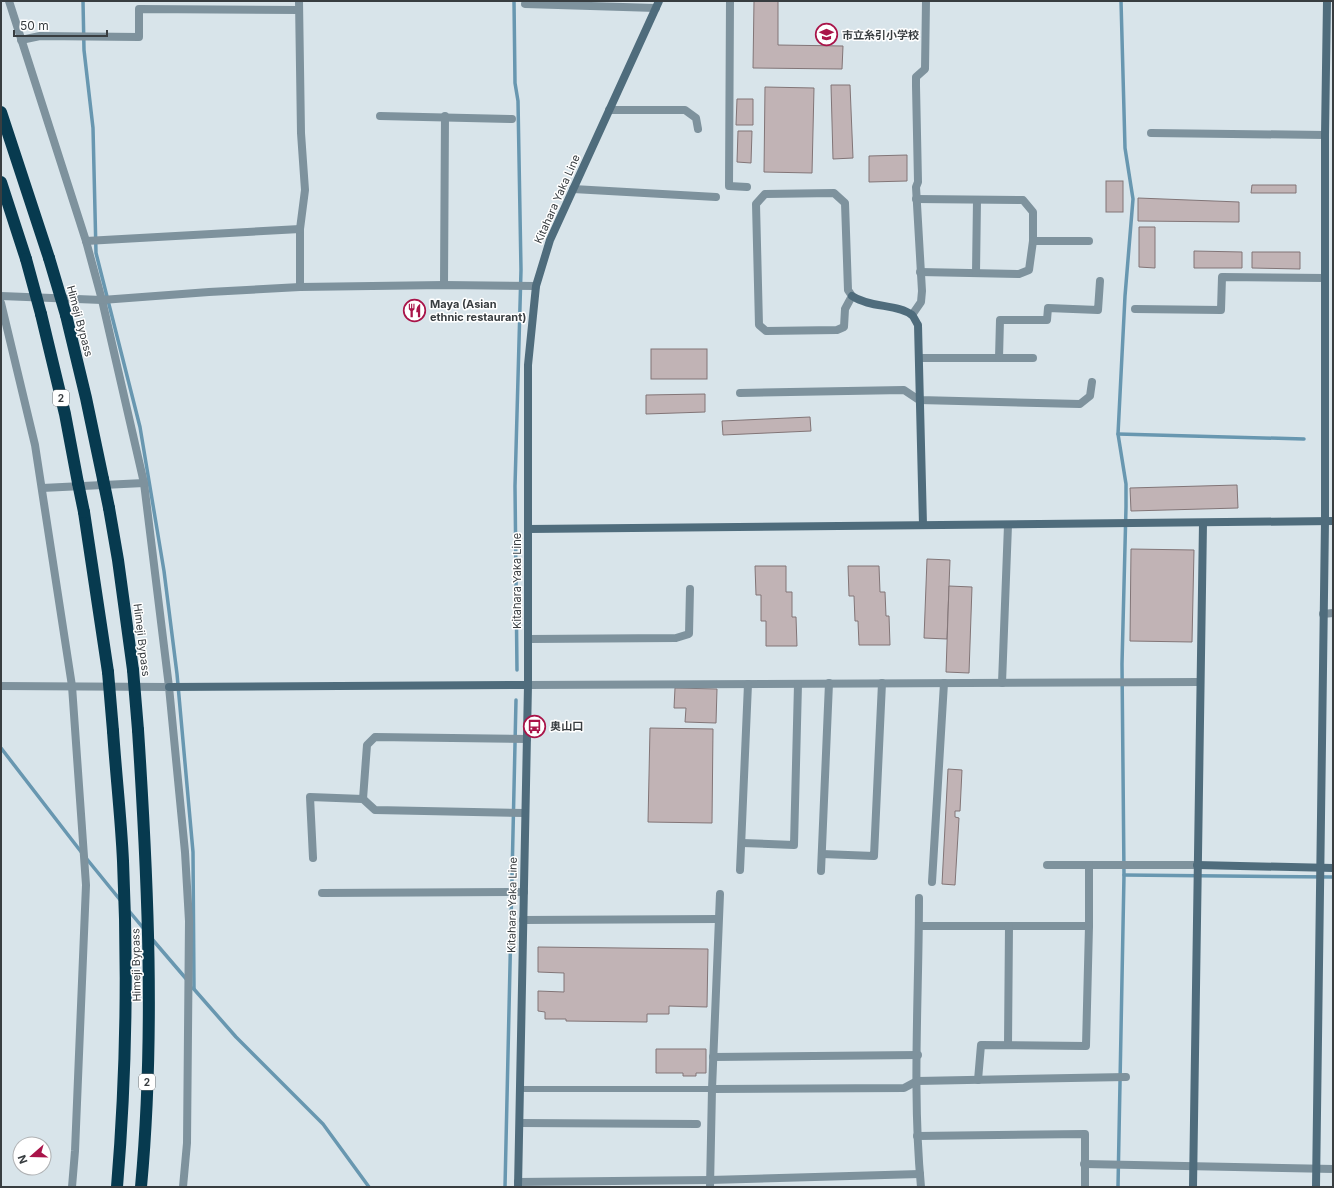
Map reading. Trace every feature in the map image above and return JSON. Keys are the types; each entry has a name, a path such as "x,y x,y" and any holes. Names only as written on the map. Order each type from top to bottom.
{"highway":[{"name":"Himeji Bypass","path":"1,112 66,315 86,398 109,508 118,560 133,670 147,860 149,977 148,1066 141,1187"},
{"name":"Himeji Bypass","path":"1,182 26,259 65,414 84,512 108,672 123,861 125,978 124,1059 117,1187"},
{"path":"1,194 16,230"}],"street":[{"path":"9,1 86,241 102,300 144,483 170,687 185,852 189,921 187,1143 183,1187"},
{"path":"299,1 301,133 305,190 300,229 300,288"},
{"path":"730,1 729,186 747,187"},
{"path":"912,315 921,302 916,199 916,187 918,182 916,77 925,69 926,1"},
{"path":"1316,1187 1323,614 1329,521 1325,278 1327,1"},
{"path":"525,4 658,4"},
{"name":"Kitahara Yaka Line","path":"518,1184 529,639 528,365 536,286 550,240 658,4"},
{"path":"22,40 40,36 139,37 139,9 299,10"},
{"path":"609,110 685,110 696,118 698,129"},
{"path":"380,116 445,116 512,119"},
{"path":"444,285 445,116"},
{"path":"1151,133 1325,135"},
{"path":"573,189 716,197"},
{"path":"852,296 845,309 844,327 837,330 766,331 759,325 756,204 765,194 834,193 841,198 845,203 848,290 852,296 862,302 902,310 912,315 918,325 923,525"},
{"path":"916,199 1023,200 1033,212 1034,241 1029,270 1020,274 920,272"},
{"path":"976,273 977,200"},
{"path":"86,241 300,229"},
{"path":"1034,241 1089,241"},
{"path":"1135,309 1221,310 1222,277 1325,278"},
{"path":"999,358 1000,320 1047,320 1048,308 1098,310 1100,280"},
{"path":"1,296 102,300 209,292 300,288 444,285 536,286"},
{"path":"1,304 35,445 72,686 86,885 76,1151 72,1187"},
{"path":"919,358 1033,358"},
{"path":"740,393 904,390 919,400 1080,404 1090,396 1092,382"},
{"path":"42,488 144,483"},
{"path":"528,529 1329,521"},
{"path":"1193,1187 1203,523"},
{"path":"1002,683 1008,525"},
{"path":"529,639 676,638 689,634 690,589"},
{"path":"1323,614 1333,614"},
{"path":"1,686 170,687 1200,682"},
{"path":"822,854 874,856 882,683"},
{"path":"932,882 944,683"},
{"path":"740,870 748,684"},
{"path":"742,843 794,845 798,684"},
{"path":"821,871 829,684"},
{"path":"525,813 375,810 364,798 366,745 375,737 527,739"},
{"path":"313,858 310,798 364,798"},
{"path":"1047,865 1197,864 1333,868"},
{"path":"978,1080 981,1045 1086,1046 1089,865"},
{"path":"322,893 524,892"},
{"path":"710,1183 713,1057 720,894"},
{"path":"920,898 917,1136 921,1187"},
{"path":"523,920 718,919"},
{"path":"919,926 1088,926"},
{"path":"1008,1045 1009,926"},
{"path":"713,1057 918,1055"},
{"path":"712,1089 904,1088 917,1081 1126,1077"},
{"path":"520,1123 697,1124"},
{"path":"917,1136 1084,1134 1084,1187"},
{"path":"1084,1164 1333,1169"},
{"path":"518,1184 710,1183 920,1174"}],"lane":[{"path":"520,1089 712,1089"}],"building":[{"path":"754,1 778,1 778,45 843,46 842,69 753,68"},
{"path":"831,85 850,85 853,158 833,159"},
{"path":"765,87 814,88 812,173 764,172"},
{"path":"737,99 753,99 753,125 736,125"},
{"path":"738,131 752,131 751,163 737,162"},
{"path":"907,155 907,181 869,182 869,156"},
{"path":"1106,181 1123,181 1123,212 1106,212"},
{"path":"1252,185 1296,185 1296,193 1251,193"},
{"path":"1138,198 1239,202 1239,222 1138,221"},
{"path":"1139,227 1155,227 1155,268 1139,267"},
{"path":"1194,251 1242,252 1242,268 1194,268"},
{"path":"1252,252 1300,252 1300,269 1252,268"},
{"path":"651,349 707,349 707,379 651,379"},
{"path":"705,394 705,412 646,414 646,395"},
{"path":"810,417 811,431 723,435 722,421"},
{"path":"1237,485 1238,508 1131,511 1130,488"},
{"path":"1131,549 1194,550 1192,642 1130,641"},
{"path":"927,559 950,560 947,639 924,638"},
{"path":"755,566 786,566 786,592 792,592 792,617 796,617 797,646 766,646 766,621 761,621 761,595 756,595"},
{"path":"848,566 879,566 880,592 885,592 886,616 889,616 890,645 859,645 858,621 855,621 854,596 849,596"},
{"path":"949,586 972,587 969,673 946,672"},
{"path":"675,688 717,689 716,723 685,722 686,708 674,708"},
{"path":"650,728 713,729 712,823 648,822"},
{"path":"948,769 962,770 960,811 955,811 955,817 959,818 955,885 942,884"},
{"path":"538,947 708,949 707,1007 669,1006 669,1014 647,1014 647,1022 566,1021 566,1019 545,1019 545,1012 538,1011 538,991 564,992 564,973 538,972"},
{"path":"656,1049 706,1049 706,1073 696,1073 696,1076 683,1076 683,1073 656,1073"}],"waterway":[{"path":"83,1 84,50 93,128 96,253 140,427 164,571 177,674 193,852 194,989"},
{"path":"514,1 515,83 518,101 521,270 515,486 517,670"},
{"path":"1118,1187 1124,875 1122,664 1126,507 1126,484 1118,434 1125,296 1133,199 1125,148 1121,1"},
{"path":"1118,434 1304,439"},
{"path":"505,1187 516,700"},
{"path":"1,748 82,853"},
{"path":"86,858 121,901"},
{"path":"1124,875 1333,877"},
{"path":"129,911 144,929"},
{"path":"152,939 188,981"},
{"path":"193,988 236,1037 323,1124 369,1187"}],"place":[{"name":"市立糸引小学校","path":"827,35"},
{"name":"Maya (Asian ethnic restaurant)","path":"414,310"},
{"name":"奥山口","path":"534,726"}]}
